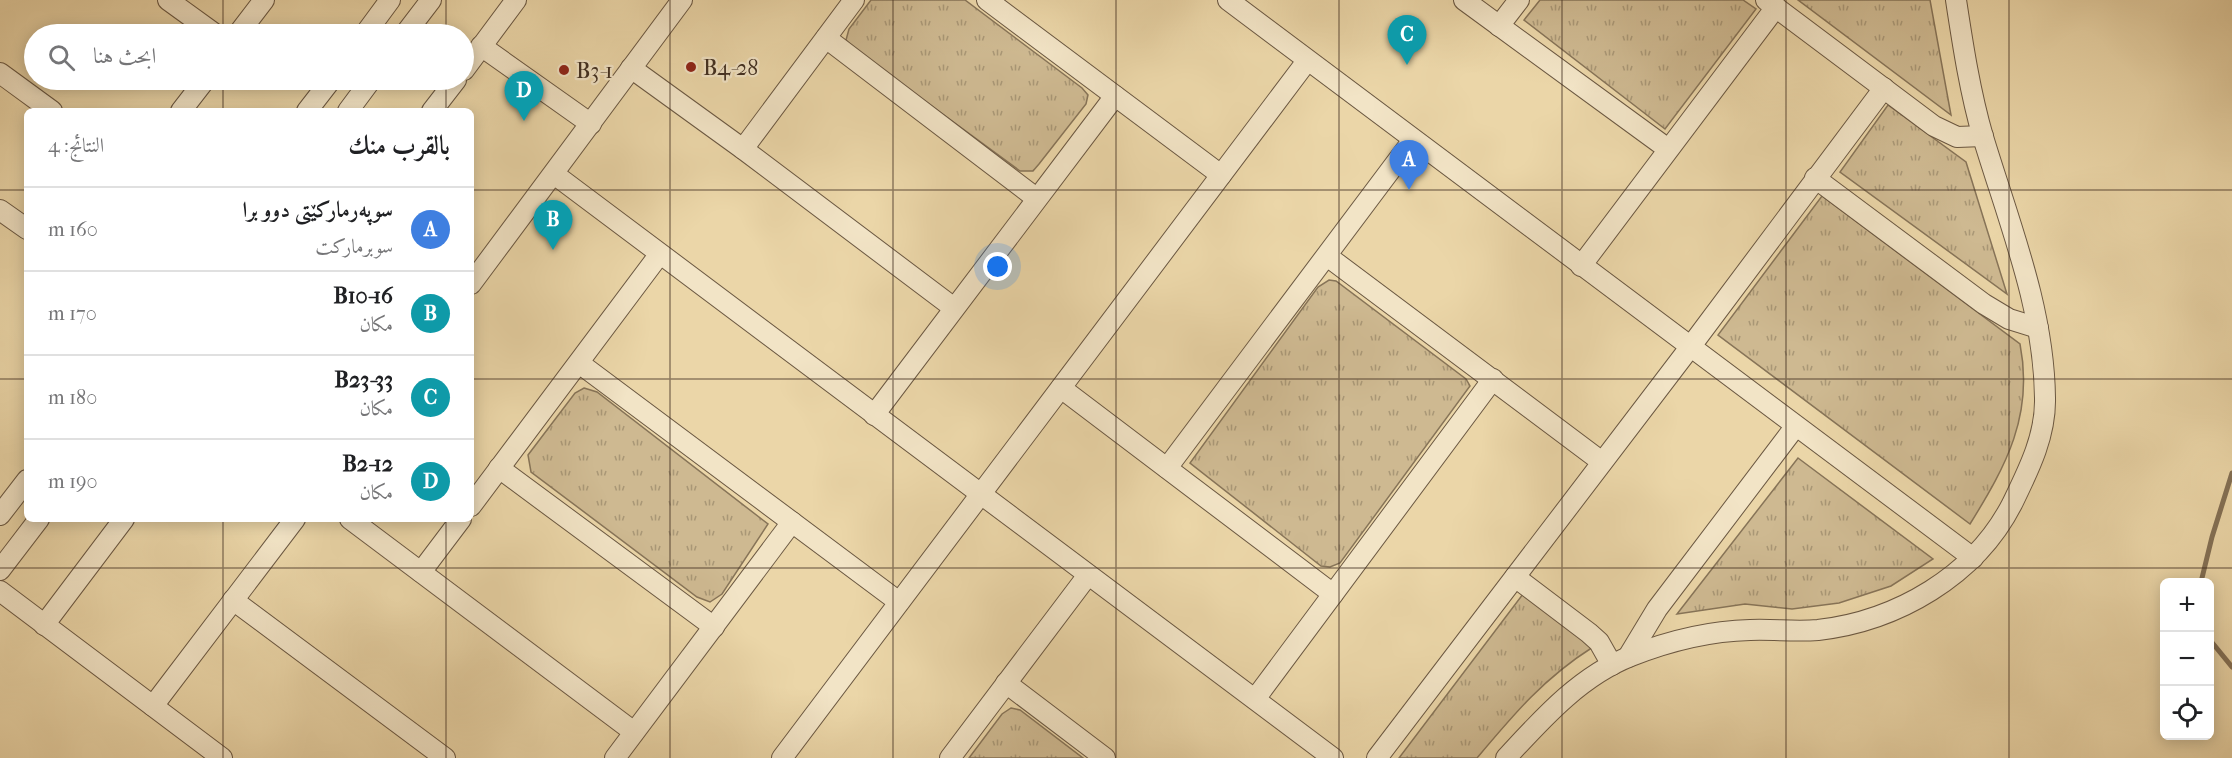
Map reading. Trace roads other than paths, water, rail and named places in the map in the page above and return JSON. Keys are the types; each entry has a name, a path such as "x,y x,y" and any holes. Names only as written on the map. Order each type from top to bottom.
{"street":[{"path":"168,0 201,24"},
{"path":"246,24 264,0"},
{"path":"372,24 390,0"},
{"path":"413,24 431,0"},
{"path":"474,56 516,0"},
{"path":"474,280 682,0"},
{"path":"743,149 854,0"},
{"path":"987,0 1221,175"},
{"path":"1228,0 1413,141 1973,558"},
{"path":"1464,0 1668,149"},
{"path":"1499,26 1519,0"},
{"path":"1506,758 1580,685 1620,661 1665,644 1722,631 1814,630 1869,620 1905,606 1973,558 2005,516 2032,464 2041,432 2045,401 2038,328 2020,252 1983,136 1970,86 1956,0"},
{"path":"1581,266 1668,149 1771,3 1945,133 1957,137 1983,136"},
{"path":"825,38 1036,198"},
{"path":"481,46 591,124"},
{"path":"782,758 1307,61"},
{"path":"631,68 954,308"},
{"path":"0,73 48,108"},
{"path":"1377,758 1884,88"},
{"path":"183,108 197,90"},
{"path":"309,108 323,90"},
{"path":"331,90 346,108"},
{"path":"350,108 363,90"},
{"path":"434,108 448,90"},
{"path":"874,415 1115,96"},
{"path":"1167,468 1413,141"},
{"path":"554,174 659,255 1333,758"},
{"path":"1815,178 1984,304 2010,319 2038,328"},
{"path":"0,210 24,226"},
{"path":"474,502 659,255"},
{"path":"1327,256 1602,462"},
{"path":"579,363 899,602"},
{"path":"1255,699 1493,379"},
{"path":"1061,388 1333,594"},
{"path":"1620,661 1796,427"},
{"path":"499,468 714,627"},
{"path":"0,515 24,484"},
{"path":"0,570 37,522"},
{"path":"44,625 122,522"},
{"path":"153,706 293,522"},
{"path":"354,522 634,732"},
{"path":"421,572 459,522"},
{"path":"615,758 792,522"},
{"path":"950,758 1088,576"},
{"path":"1515,577 1589,633 1620,661"},
{"path":"0,591 222,758"},
{"path":"233,600 445,758"},
{"path":"1006,683 1105,758"}],"waterway":[{"path":"2202,578 2232,473"},
{"path":"2214,645 2232,667"}],"place":[{"name":"B23-33","path":"1407,65"},
{"name":"B4-28","path":"691,67"},
{"name":"B3-1","path":"564,70"},
{"name":"B2-12","path":"524,121"},
{"name":"سوپەرمارکێتی دوو برا","path":"1409,190"},
{"name":"B10-16","path":"553,250"}]}
